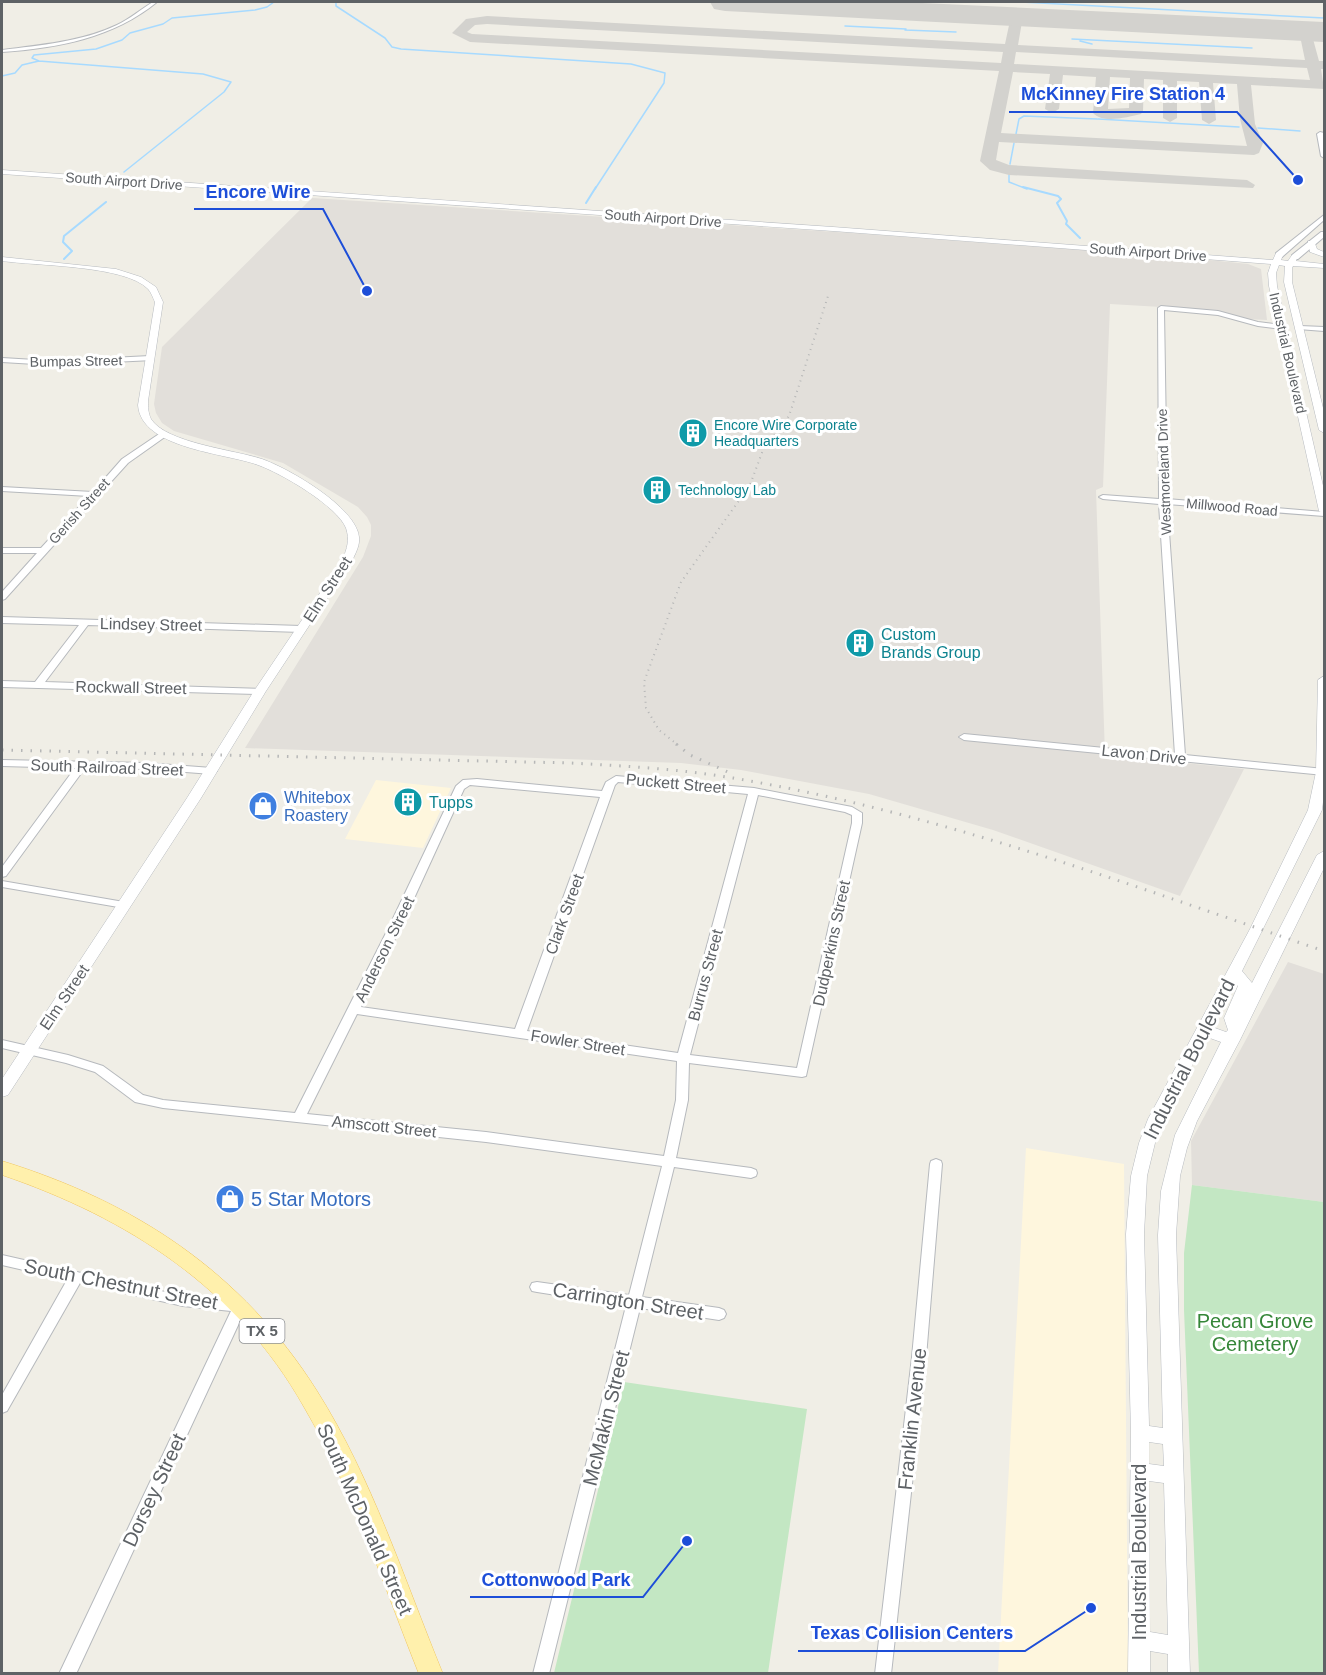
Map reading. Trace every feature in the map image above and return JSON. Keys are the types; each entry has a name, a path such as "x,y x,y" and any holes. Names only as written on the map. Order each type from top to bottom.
{"main road":[{"name":"South Airport Drive","path":"2,166 1277,258 1324,266"},
{"name":"South Airport Drive","path":"2,172 834,226"},
{"path":"1311,243 1312,250 1324,257"},
{"name":"South Airport Drive","path":"1292,260 1324,257"},
{"name":"Industrial Boulevard","path":"1277,258 1272,279 1324,512"},
{"name":"Elm Street","path":"2,259 114,271 148,283 156,291 159,302 143,411 149,423 165,434 273,468 329,502 345,517 353,535 353,549 260,691 212,771 2,1091"},
{"name":"Industrial Boulevard","path":"1292,260 1288,282 1324,430"},
{"path":"1282,327 1300,328"},
{"path":"1302,410 1320,411"},
{"name":"Industrial Boulevard","path":"1139,1674 1140,1433 1135,1234 1139,1176 1146,1143 1156,1119 1309,826 1319,796 1323,772 1324,680"},
{"name":"Industrial Boulevard","path":"1179,1674 1167,1235 1170,1184 1184,1132 1324,855"},
{"path":"1204,1030 1234,1036 1232,1018 1246,986 1234,970"},
{"name":"South McDonald Street","path":"2,1168 63,1189 132,1222 198,1268 240,1306 290,1366 322,1420 362,1504 431,1674"},
{"path":"1140,1433 1174,1437"},
{"path":"1140,1471 1175,1476"},
{"path":"1139,1640 1179,1646"}],"street":[{"path":"2,51 55,44 91,36 121,24 155,2"},
{"path":"1322,135 1324,156"},
{"path":"1277,258 1324,217"},
{"path":"1292,260 1324,234"},
{"name":"Westmoreland Drive","path":"1180,758 1163,502 1161,308 1218,313 1258,324 1282,327"},
{"path":"1300,328 1324,329"},
{"name":"Bumpas Street","path":"2,360 52,363 150,358"},
{"name":"Gerish Street","path":"2,597 125,461 165,434"},
{"path":"2,489 94,494"},
{"name":"Millwood Road","path":"1103,497 1324,512"},
{"path":"2,550 43,551"},
{"name":"Lindsey Street","path":"2,620 301,629"},
{"path":"38,685 86,622"},
{"name":"Rockwall Street","path":"2,684 260,691"},
{"name":"Lavon Drive","path":"964,737 1323,772"},
{"name":"South Railroad Street","path":"2,763 212,771"},
{"path":"2,874 82,765"},
{"name":"Puckett Street","path":"467,782 606,795 610,784 616,779 625,778 754,791 848,809 857,813"},
{"name":"Anderson Street","path":"300,1116 354,1010 460,788 467,782"},
{"name":"Burrus Street","path":"669,1162 682,1101 683,1058 754,791"},
{"name":"Clark Street","path":"520,1033 606,795"},
{"name":"Dudperkins Street","path":"802,1073 857,823 857,813"},
{"path":"2,884 124,905"},
{"name":"Fowler Street","path":"354,1010 802,1073"},
{"name":"Amscott Street","path":"2,1044 99,1069 139,1099 164,1104 300,1116 486,1137 751,1173"},
{"name":"McMakin Street","path":"541,1674 669,1162"},
{"name":"Franklin Avenue","path":"884,1674 919,1357 936,1164"},
{"name":"South Chestnut Street","path":"2,1260 201,1304 240,1306"},
{"path":"2,1407 76,1277"},
{"name":"Carrington Street","path":"537,1287 719,1314"},
{"name":"Dorsey Street","path":"67,1674 240,1306"}],"shaded area":[{"path":"312,198 852,233 1190,258 1248,264 1261,269 1267,320 1246,319 1212,310 1110,304 1103,487 1096,490 1105,755 1244,769 1180,896 993,830 869,794 741,770 681,763 245,748 363,557 371,536 371,525 358,507 283,463 174,431 162,423 154,404 162,347"},
{"name":"Tupps","path":"376,780 451,788 423,848 345,839"},
{"path":"1288,962 1324,974 1324,1202 1192,1185 1191,1141"},
{"path":"1026,1148 1124,1164 1128,1673 998,1673"}],"green space":[{"name":"Pecan Grove Cemetery","path":"1192,1185 1324,1202 1324,1673 1199,1673 1184,1310 1184,1253"},
{"path":"624,1382 807,1409 768,1673 554,1673"}],"waterway":[{"path":"39,61 32,58 34,55 96,49 122,40 130,33 163,24 172,18 255,10 267,7 274,2"},
{"path":"336,2 336,6 385,38 392,47 401,49 631,64 665,73 664,83 595,189"},
{"path":"1021,2 1324,18"},
{"path":"845,26 906,29"},
{"path":"905,30 956,32"},
{"path":"1072,39 1252,48"},
{"path":"1080,41 1092,44"},
{"path":"2,76 15,73 22,65 39,61"},
{"path":"39,61 203,74 231,82 224,92 124,172"},
{"path":"1016,134 1019,119 1024,116 1097,119"},
{"path":"1098,119 1239,127"},
{"path":"1258,128 1300,131"},
{"path":"1010,164 1014,143"},
{"path":"1009,175 1009,182 1027,189"},
{"path":"586,203 596,187"},
{"path":"1023,187 1058,196 1061,199 1057,203 1067,221 1066,224 1080,238"},
{"path":"64,259 72,251 63,242 64,236 106,202"}],"taxiway":[{"path":"1011,48 1017,16"},
{"path":"1007,68 470,38 458,33 471,22 487,20 1011,48"},
{"path":"1305,31 1313,64"},
{"path":"1007,68 1011,48"},
{"path":"1011,48 1313,64"},
{"path":"1313,64 1324,65"},
{"path":"1313,64 1317,82"},
{"path":"1007,68 1057,70"},
{"path":"1007,68 988,161 996,167 1009,170 1247,185"},
{"path":"1052,109 1057,70"},
{"path":"1057,70 1170,77"},
{"path":"1103,73 1100,113 1124,114 1136,111 1137,75"},
{"path":"1170,77 1206,79"},
{"path":"1170,77 1170,118"},
{"path":"1206,79 1243,81"},
{"path":"1206,79 1209,120"},
{"path":"993,137 1254,150 1255,143 1246,113 1243,81"},
{"path":"1243,81 1324,85"}],"runway":[{"path":"725,2 1324,32"}],"railway":[{"path":"678,745 659,730 646,708 644,682 681,582 750,485 763,450 789,416 829,293"},
{"path":"676,744 690,755 728,772"},
{"path":"2,750 571,763 652,768 733,778 809,792 958,830 1105,876 1324,951"}],"place":[{"name":"McKinney Fire Station 4","path":"1298,180"},
{"name":"Encore Wire","path":"367,291"},
{"name":"Encore Wire Corporate Headquarters","path":"693,433"},
{"name":"Technology Lab","path":"657,490"},
{"name":"Custom Brands Group","path":"860,643"},
{"name":"Tupps","path":"408,802"},
{"name":"Whitebox Roastery","path":"263,806"},
{"name":"5 Star Motors","path":"230,1199"},
{"name":"Cottonwood Park","path":"687,1541"},
{"name":"Texas Collision Centers","path":"1091,1608"}]}
